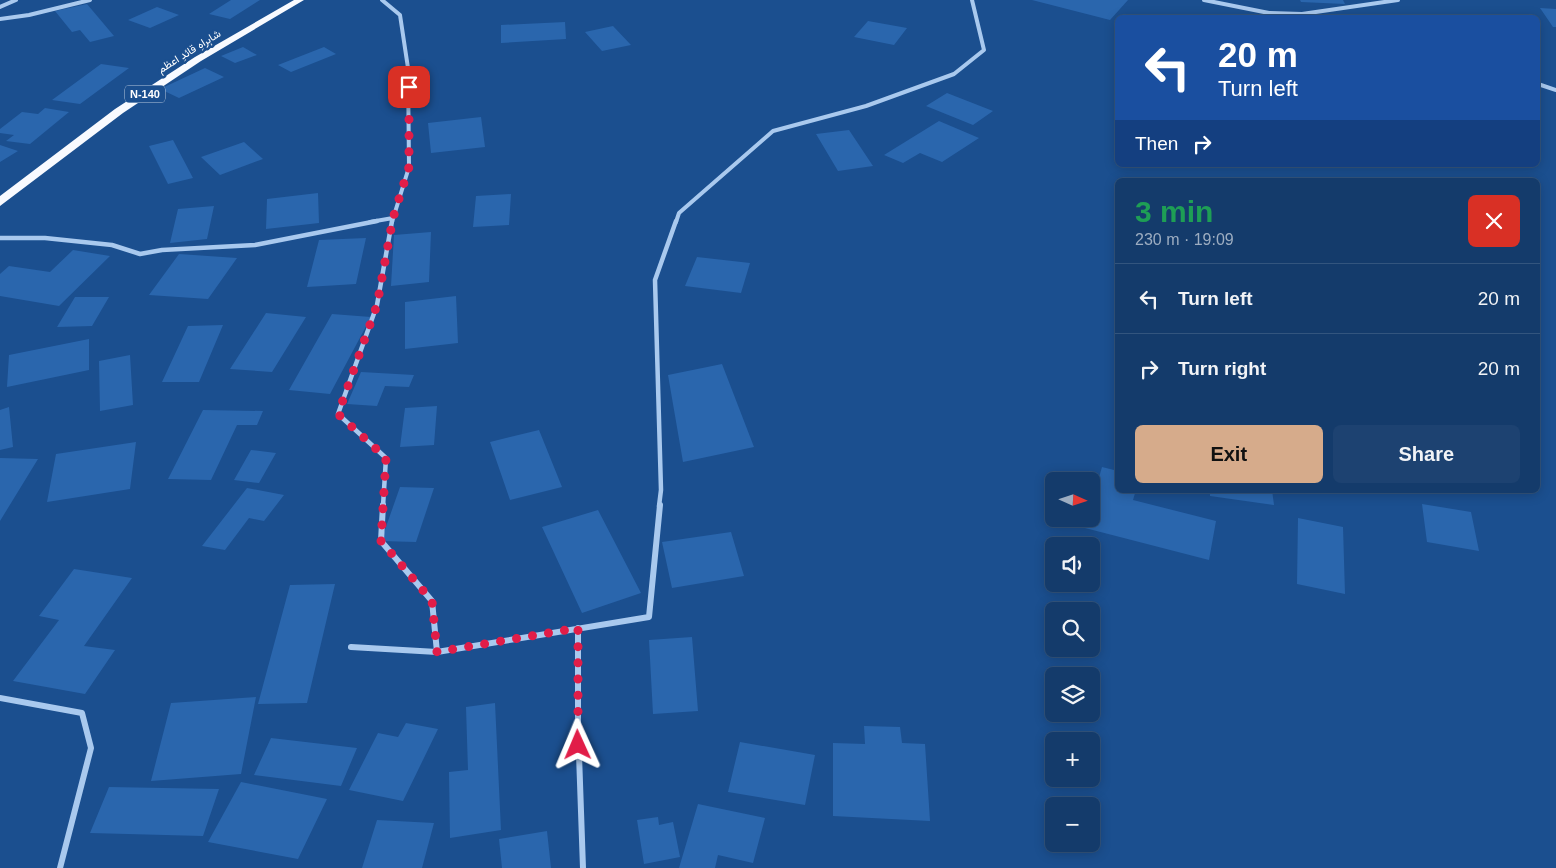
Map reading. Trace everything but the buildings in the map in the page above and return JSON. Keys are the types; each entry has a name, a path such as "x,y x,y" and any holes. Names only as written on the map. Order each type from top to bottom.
{"highway":[{"name":"شاہراہِ قائدِ اعظم","path":"0,202 119,111 198,58 300,0"}],"street":[{"path":"0,7 16,0"},
{"path":"0,19 29,15 90,0"},
{"path":"382,0 400,15 408,68 409,167 393,218 377,305 338,414 386,458 381,541 432,601 437,652"},
{"path":"350,647 437,652 649,617 661,490 655,280 679,213 773,131 866,106 954,74 984,50 972,0"},
{"path":"1204,0 1277,15"},
{"path":"1269,13 1302,14 1398,0"},
{"path":"1540,85 1556,90"},
{"path":"0,238 45,238 112,245 140,254 162,250 255,246 393,218"},
{"path":"578,628 578,726 583,868"},
{"path":"0,698 82,713 91,748 60,868"}],"route":[{"path":"409,87 409,167 393,218 377,305 338,414 386,458 381,541 432,601 437,652 578,628 578,745"}]}
